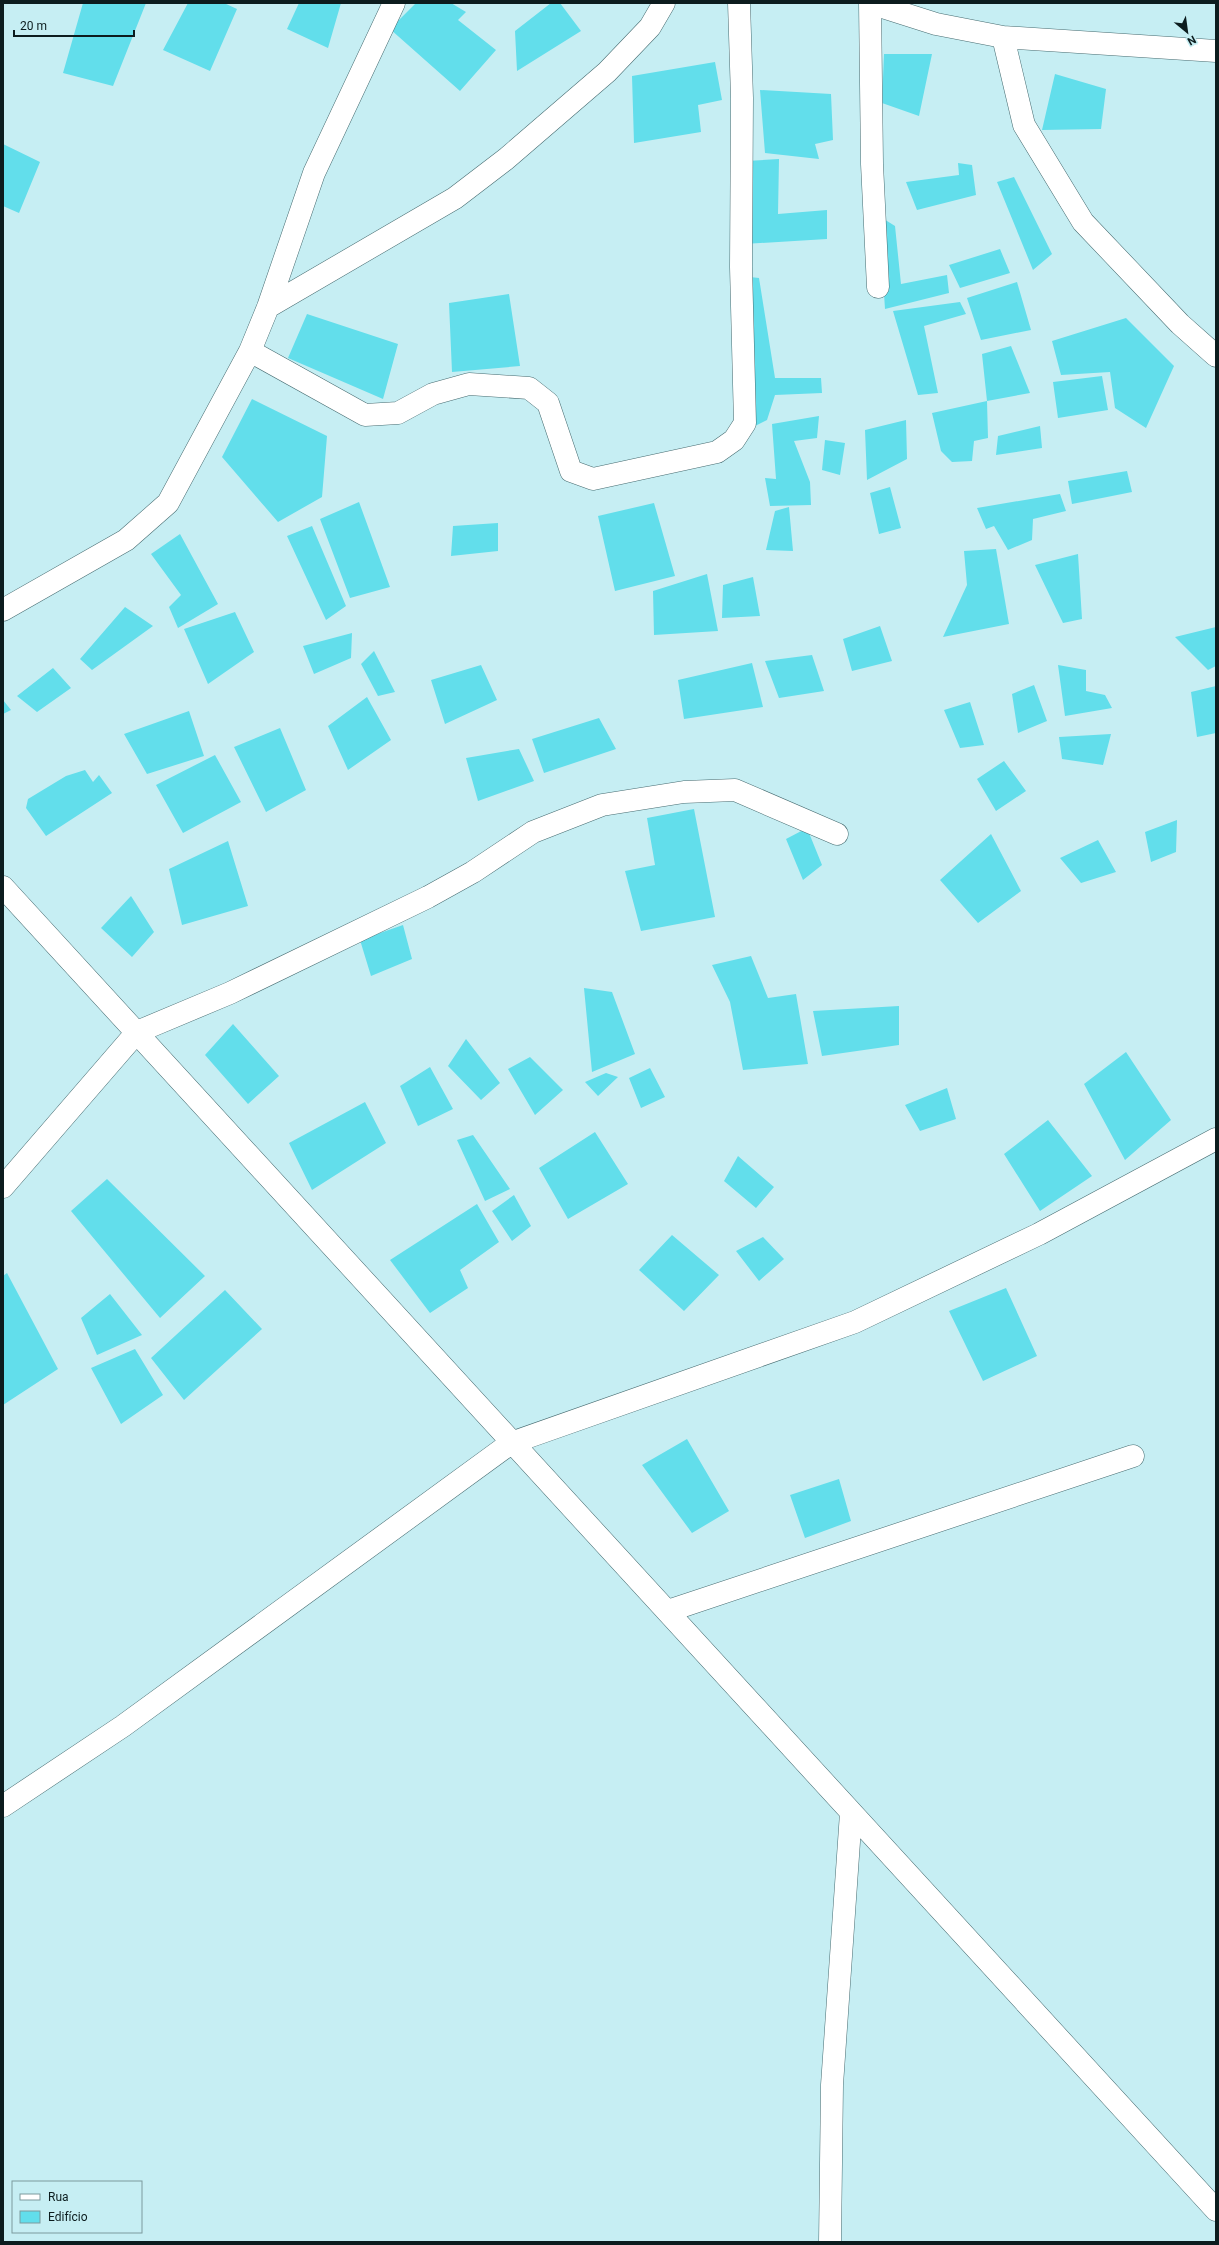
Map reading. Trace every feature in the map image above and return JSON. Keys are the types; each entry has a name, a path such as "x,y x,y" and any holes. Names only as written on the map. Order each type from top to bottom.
{"street":[{"path":"3,610 126,540 168,503 250,350 268,307 314,173 394,3"},
{"path":"268,307 461,194 506,159 607,72 650,27 664,3"},
{"path":"250,350 365,415 398,413 433,394 469,384 529,388 548,403 559,431 571,471 593,479 717,452 734,440 745,423 741,267 742,98 739,3"},
{"path":"878,287 872,164 870,3 936,24 1003,37 1216,51"},
{"path":"1003,37 1024,125 1083,222 1180,324 1216,356"},
{"path":"3,1187 138,1032 230,993 428,897 473,872 533,832 602,805 684,792 735,790 837,834"},
{"path":"3,887 138,1032 511,1443 668,1611 851,1813 1216,2210"},
{"path":"3,1806 123,1726 511,1443 855,1322 1039,1234 1216,1139"},
{"path":"668,1611 1133,1456"},
{"path":"830,2242 832,2085 851,1813"}],"building":[{"path":"83,3 146,3 113,86 63,73"},
{"path":"188,3 224,3 237,9 210,71 163,50"},
{"path":"299,3 341,3 328,48 287,29"},
{"path":"416,3 451,3 466,12 458,20 496,50 460,91 390,29"},
{"path":"551,3 560,3 581,31 517,71 515,31"},
{"path":"884,54 932,54 919,116 882,103"},
{"path":"715,62 722,100 698,105 701,132 634,143 632,76"},
{"path":"1055,74 1106,89 1101,129 1042,130"},
{"path":"760,90 831,94 833,140 815,144 819,159 765,153"},
{"path":"3,144 40,162 19,213 3,206"},
{"path":"779,159 778,214 827,210 827,239 744,244 746,161"},
{"path":"958,163 972,165 976,195 917,210 906,182 959,175"},
{"path":"1014,177 1052,254 1033,270 997,182"},
{"path":"879,216 895,226 901,284 947,275 949,293 885,309"},
{"path":"1000,249 1010,273 960,288 949,265"},
{"path":"750,277 759,278 775,378 821,378 822,393 775,395 767,420 753,427"},
{"path":"1017,282 1031,330 981,340 967,298"},
{"path":"509,294 520,366 452,372 449,303"},
{"path":"960,302 966,314 924,326 938,393 918,395 893,311"},
{"path":"307,314 398,344 383,399 288,358"},
{"path":"1126,318 1174,366 1146,428 1115,408 1110,372 1061,375 1052,341"},
{"path":"1011,346 1030,393 987,401 982,354"},
{"path":"1102,376 1108,410 1058,418 1053,382"},
{"path":"252,399 327,436 322,497 278,522 222,457"},
{"path":"987,401 988,438 974,441 972,461 952,462 941,451 932,413"},
{"path":"819,416 817,438 794,441 810,482 811,505 770,506 765,478 776,479 772,424"},
{"path":"906,420 907,459 867,480 865,430"},
{"path":"1040,426 1042,448 996,455 998,436"},
{"path":"825,440 845,443 840,475 822,470"},
{"path":"1127,471 1132,492 1072,504 1068,481"},
{"path":"890,487 901,528 879,534 870,493"},
{"path":"1060,494 1066,511 1033,519 1032,540 1008,550 994,526 986,529 977,508"},
{"path":"359,502 390,587 350,598 320,519"},
{"path":"654,503 675,576 615,591 598,516"},
{"path":"789,507 793,551 766,550 775,511"},
{"path":"498,523 498,551 451,556 453,526"},
{"path":"312,526 346,606 326,620 287,536"},
{"path":"180,534 218,604 178,628 169,607 181,595 151,554"},
{"path":"996,549 1009,624 943,637 967,585 964,551"},
{"path":"1078,554 1082,619 1063,623 1035,565"},
{"path":"707,574 718,631 654,635 653,591"},
{"path":"753,577 760,616 722,618 723,585"},
{"path":"125,607 153,626 92,670 80,659"},
{"path":"235,612 254,652 208,684 184,629"},
{"path":"880,626 892,661 852,671 843,639"},
{"path":"1216,627 1216,666 1208,670 1175,637"},
{"path":"352,633 351,658 314,674 303,646"},
{"path":"374,651 395,692 378,696 361,664"},
{"path":"812,655 824,691 779,698 765,661"},
{"path":"752,663 763,707 684,719 678,680"},
{"path":"481,665 497,700 445,724 431,680"},
{"path":"1058,665 1086,670 1086,691 1105,695 1112,708 1065,716"},
{"path":"53,668 71,688 37,712 17,696"},
{"path":"1034,685 1047,721 1018,733 1012,694"},
{"path":"1216,686 1216,733 1197,737 1191,692"},
{"path":"367,697 391,740 348,770 328,726"},
{"path":"3,700 11,710 3,714"},
{"path":"970,702 984,745 960,748 944,710"},
{"path":"189,711 204,756 147,774 124,734"},
{"path":"599,718 616,749 544,773 532,739"},
{"path":"280,728 306,790 266,812 234,747"},
{"path":"1111,734 1103,765 1062,759 1059,737"},
{"path":"519,749 534,781 478,801 466,758"},
{"path":"215,755 241,802 183,833 156,785"},
{"path":"1004,761 1026,791 996,811 977,779"},
{"path":"85,770 93,782 99,775 112,793 46,836 26,808 28,799 66,776"},
{"path":"694,809 715,917 641,931 625,871 655,865 647,818"},
{"path":"1177,820 1176,852 1151,862 1145,832"},
{"path":"807,828 822,865 803,880 786,839"},
{"path":"991,834 1021,891 978,923 940,880"},
{"path":"1098,840 1116,872 1081,883 1060,858"},
{"path":"228,841 248,906 182,925 169,869"},
{"path":"131,896 154,932 132,957 101,928"},
{"path":"403,925 412,959 371,976 360,940"},
{"path":"751,956 768,998 796,994 808,1064 743,1070 730,1002 712,965"},
{"path":"584,988 612,992 635,1054 592,1072"},
{"path":"899,1006 899,1045 822,1056 813,1011"},
{"path":"233,1024 279,1076 248,1104 205,1055"},
{"path":"466,1039 500,1083 481,1100 448,1066"},
{"path":"1126,1052 1171,1120 1125,1160 1084,1084"},
{"path":"530,1057 563,1090 535,1115 508,1069"},
{"path":"430,1067 453,1109 418,1126 400,1086"},
{"path":"650,1068 665,1097 641,1108 629,1078"},
{"path":"606,1073 618,1077 598,1096 585,1082"},
{"path":"947,1088 956,1119 920,1131 905,1105"},
{"path":"365,1102 386,1143 312,1190 289,1143"},
{"path":"1048,1120 1092,1176 1040,1211 1004,1154"},
{"path":"595,1132 628,1184 568,1219 539,1168"},
{"path":"473,1135 510,1189 485,1201 457,1140"},
{"path":"738,1156 774,1187 756,1208 724,1181"},
{"path":"107,1179 205,1276 160,1318 71,1211"},
{"path":"514,1195 531,1226 512,1241 492,1211"},
{"path":"477,1204 499,1242 460,1270 468,1288 430,1313 390,1260"},
{"path":"672,1235 719,1275 684,1311 639,1270"},
{"path":"763,1237 784,1259 759,1281 736,1251"},
{"path":"7,1273 58,1369 3,1405 3,1276"},
{"path":"1006,1288 1037,1356 983,1381 949,1311"},
{"path":"225,1290 262,1329 184,1400 151,1358"},
{"path":"110,1294 142,1335 97,1355 81,1318"},
{"path":"135,1349 163,1395 121,1424 91,1368"},
{"path":"687,1439 729,1511 692,1533 642,1465"},
{"path":"839,1479 851,1521 805,1538 790,1495"}]}
